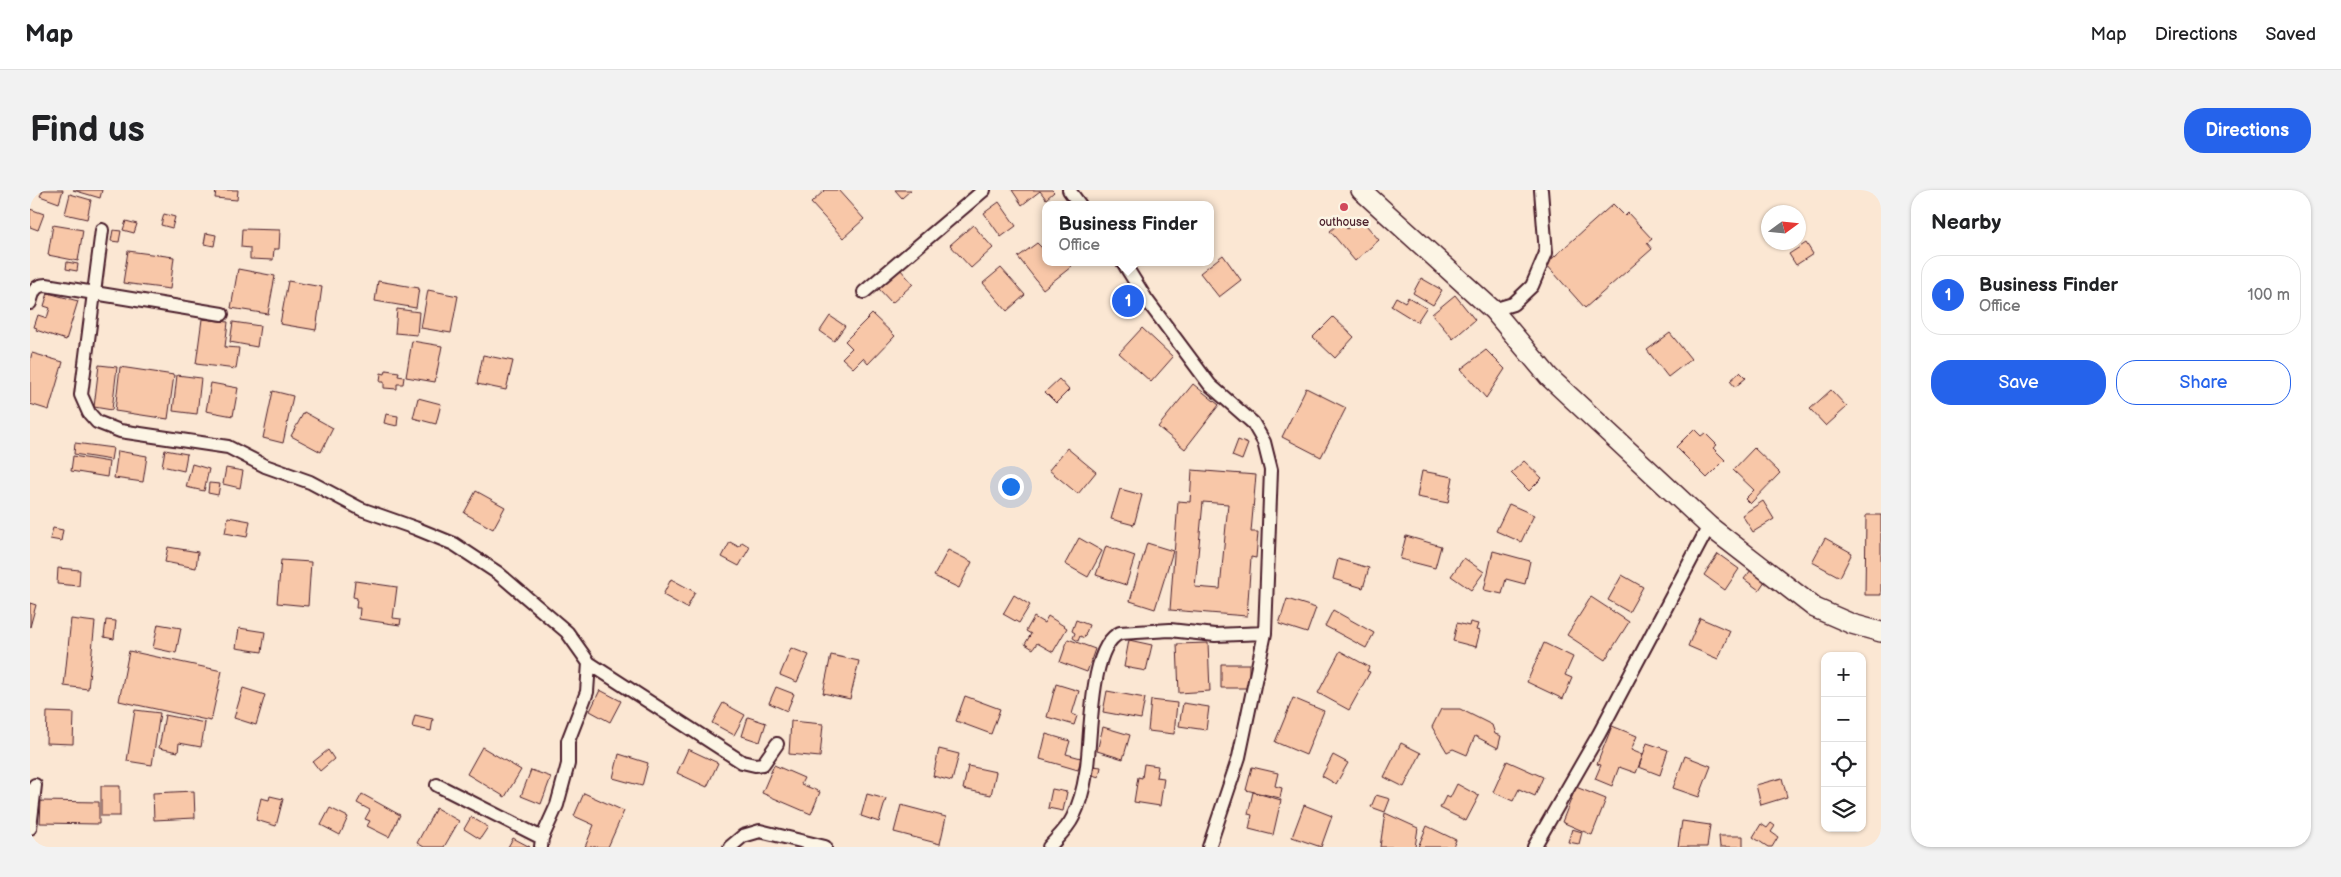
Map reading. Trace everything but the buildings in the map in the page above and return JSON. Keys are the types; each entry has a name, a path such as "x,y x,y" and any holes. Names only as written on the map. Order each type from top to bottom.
{"street":[{"path":"864,292 984,190"},
{"path":"1070,190 1077,201"},
{"path":"1361,190 1493,310 1549,377 1709,526 1814,608 1852,624 1881,632"},
{"path":"1493,310 1513,304 1532,286 1546,253 1541,190"},
{"path":"102,230 81,395 89,414 97,422 120,431 228,447 265,466 310,482 361,509 454,544 498,573 567,632 589,663 742,762 755,766 763,764 777,744"},
{"path":"1125,266 1146,299 1210,385 1252,423 1264,442 1271,470 1265,633 1239,758 1209,847"},
{"path":"30,303 34,290 40,285 222,314"},
{"path":"1534,847 1599,734 1709,526"},
{"path":"1049,847 1073,817 1086,774 1095,680 1106,647 1115,635 1120,633 1170,630 1215,635 1265,633"},
{"path":"437,785 542,842 557,805 568,764 568,741 587,692 589,663"},
{"path":"30,828 35,785"},
{"path":"730,847 743,836 760,831 825,847"}],"place":[{"name":"outhouse","path":"1344,207"},
{"name":"Business Finder","path":"1128,301"}]}
